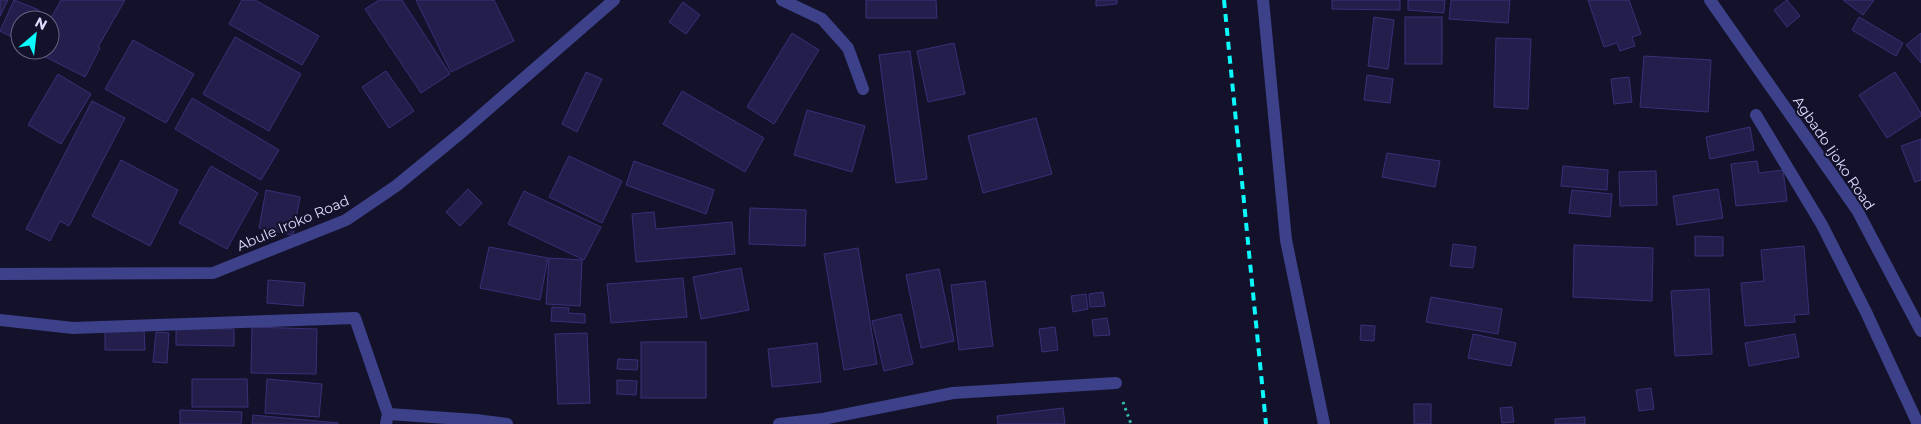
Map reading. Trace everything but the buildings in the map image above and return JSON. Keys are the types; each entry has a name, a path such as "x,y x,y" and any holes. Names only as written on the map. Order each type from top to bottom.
{"street":[{"name":"Abule Iroko Road","path":"0,274 212,273 346,220 404,180 614,0"},
{"path":"782,0 822,19 848,48 863,89"},
{"path":"1263,0 1286,240 1324,424"},
{"name":"Agbado Ijoko Road","path":"1710,0 1857,210 1921,331"},
{"path":"1756,115 1822,225 1866,312 1918,424"},
{"path":"0,320 73,328 355,318 387,419 476,420 507,424"},
{"path":"778,424 823,419 953,393 1116,383"}],"railway":[{"path":"1224,0 1266,424"}]}
